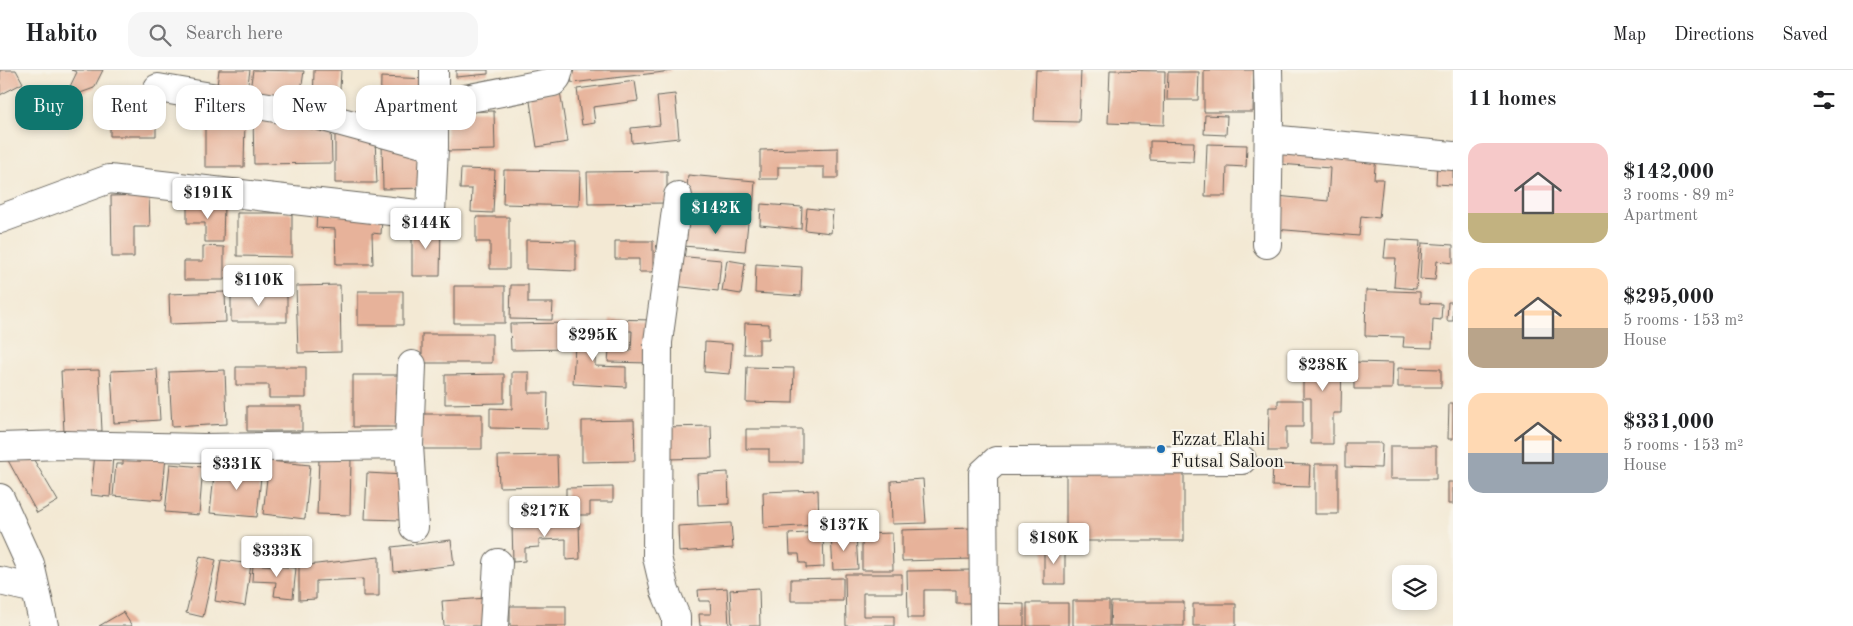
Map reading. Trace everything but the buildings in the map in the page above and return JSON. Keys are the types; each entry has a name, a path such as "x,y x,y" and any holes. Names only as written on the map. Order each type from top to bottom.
{"street":[{"path":"434,70 434,85"},
{"path":"476,97 552,82 558,78 559,70"},
{"path":"1267,244 1268,70"},
{"path":"166,89 316,115 434,147"},
{"path":"0,219 109,179 426,215 431,213 432,209 434,130"},
{"path":"1269,139 1453,156"},
{"path":"676,626 676,617 665,591 657,557 657,538 658,342 678,196"},
{"path":"412,364 410,445 414,527"},
{"path":"0,447 63,445 203,448 410,445"},
{"path":"984,626 983,473 996,461 1242,460"},
{"path":"0,498 30,564 44,626"},
{"path":"494,626 498,563"},
{"path":"0,581 36,589"}],"place":[{"name":"Ezzat Elahi Futsal Saloon","path":"1161,449"}]}
